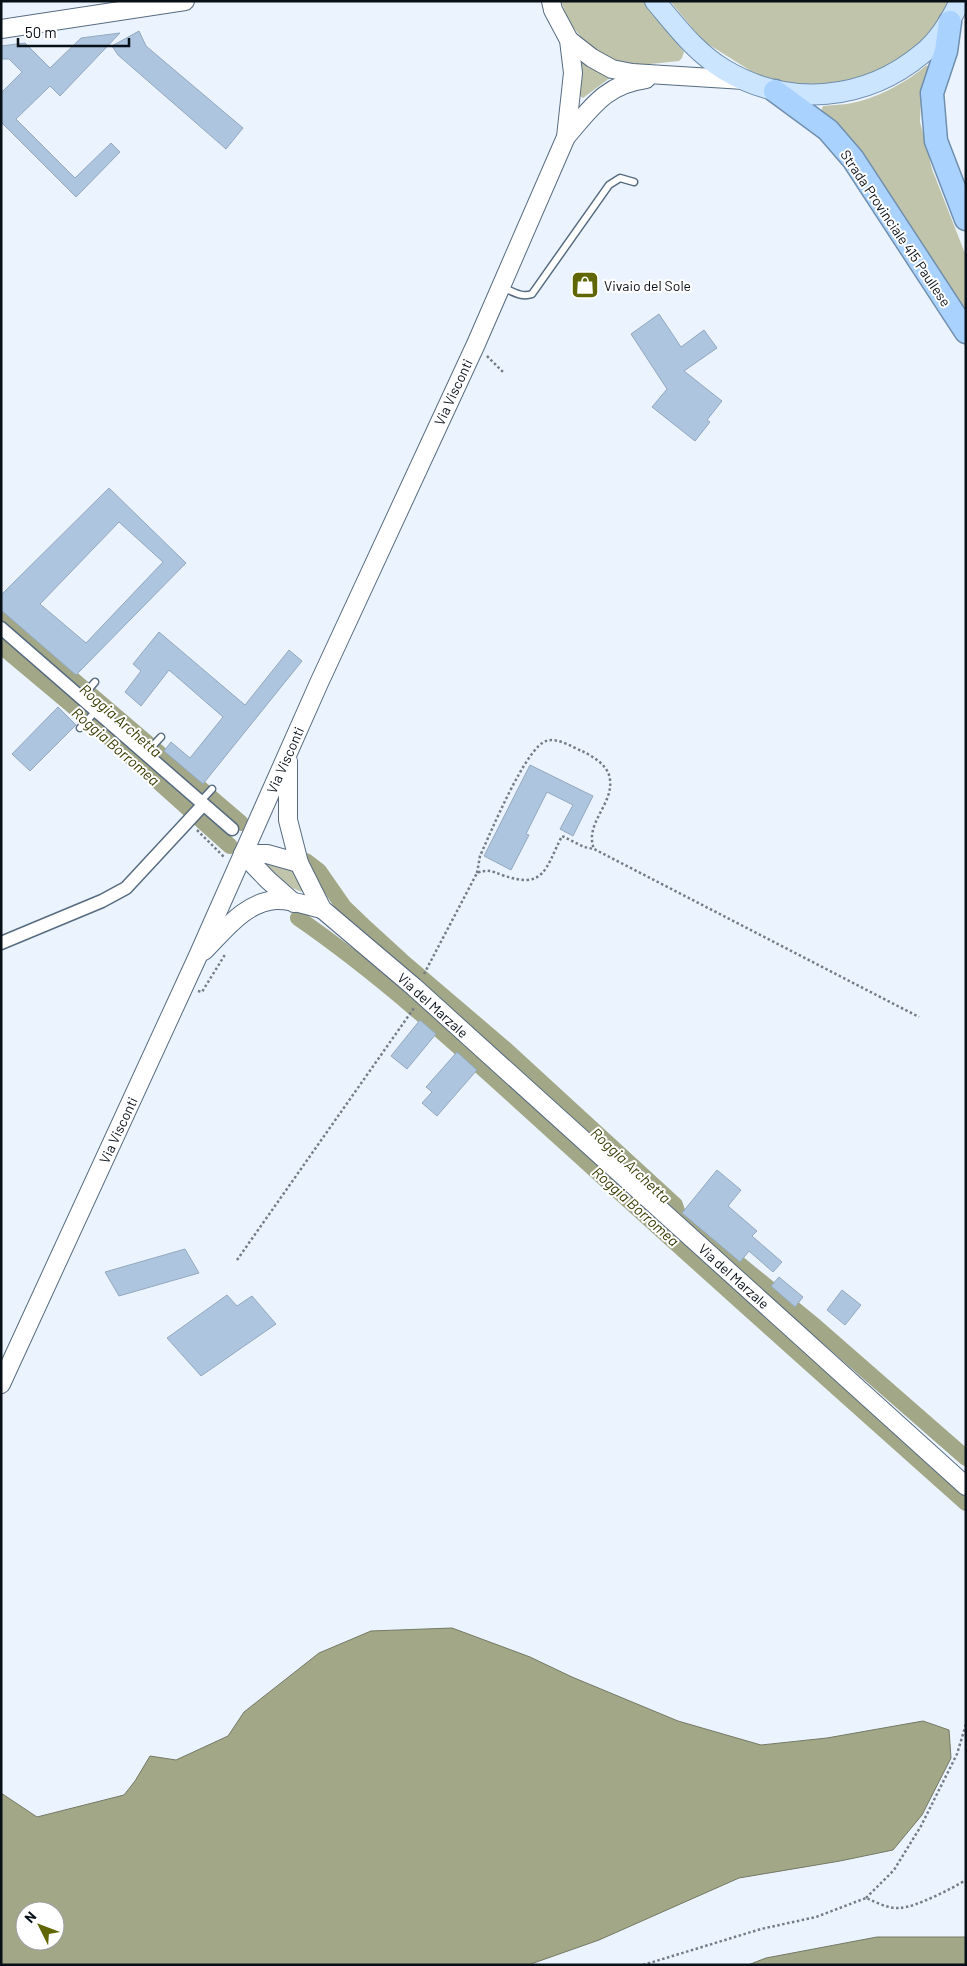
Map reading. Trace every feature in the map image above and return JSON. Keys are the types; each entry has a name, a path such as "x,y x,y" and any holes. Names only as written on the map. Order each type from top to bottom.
{"highway":[{"path":"950,22 946,51 932,92 936,141 966,219"},
{"name":"Strada Provinciale 415 Paullese","path":"775,91 828,130 853,158 966,332"}],"main road":[{"path":"1,28 105,7 185,1"},
{"path":"655,1 696,49 724,70 775,91 804,94 836,92 867,86 895,74 924,52 950,22 960,1"},
{"path":"550,4 569,40 573,73 566,136"},
{"path":"569,40 592,58 612,69 632,73 746,80"},
{"path":"566,136 597,101 612,90 628,82 673,76"},
{"name":"Via Visconti","path":"1,1384 476,344 566,136"},
{"name":"Via del Marzale","path":"288,753 288,820 299,864 322,909 414,987 966,1486"},
{"path":"243,854 267,854 299,864"},
{"name":"Via del Marzale","path":"243,854 294,903"},
{"name":"Via del Marzale","path":"197,958 241,914 260,904 276,900 322,909"}],"street":[{"path":"1,628 232,829"},
{"path":"1,943 102,901 126,888 188,822 202,804"}],"lane":[{"path":"501,286 520,295 532,294 609,185 620,178 634,182"},
{"path":"81,698 95,682"},
{"path":"80,728 96,711"},
{"path":"145,754 161,737"},
{"path":"202,804 212,789"}],"path":[{"path":"476,344 504,373"},
{"path":"426,971 477,873 480,856 525,762 534,750 545,741 553,740 571,746 599,761 607,770 610,780 609,792 592,834 591,842 594,849"},
{"path":"477,873 485,869 520,881 529,881 537,878 544,871 562,836 584,847 594,849 919,1017"},
{"path":"237,1260 410,1014"},
{"path":"643,1965 752,1931 816,1917 866,1898 894,1870 921,1826 957,1754 966,1724"},
{"path":"866,1898 886,1906 898,1908 915,1905 966,1880"}],"shaded area":[{"path":"561,1 644,1 684,52 682,58 679,61 631,66 610,60 588,46 569,22"},
{"path":"670,1 958,1 919,49 890,67 835,86 777,84 751,71 703,41"},
{"path":"582,60 611,77 583,98 580,96 579,62"},
{"path":"927,65 929,68 921,99 920,122 932,169 966,256 966,319 821,111 823,106 858,102 879,94 909,78"},
{"path":"266,862 281,864 294,873 304,892 281,881 267,866"},
{"path":"452,1628 530,1657 572,1677 678,1721 761,1745 827,1738 923,1721 949,1730 951,1758 922,1815 893,1850 739,1878 599,1940 528,1965 1,1965 1,1793 37,1817 124,1795 150,1756 176,1760 228,1736 244,1712 319,1653 371,1631"},
{"path":"877,1937 966,1937 966,1965 748,1965 766,1958"}],"building":[{"path":"139,31 146,46 243,128 226,149 118,55 112,46"},
{"path":"120,33 60,96 50,86 16,119 75,178 111,143 120,152 76,197 1,122 1,93 22,72 9,59 1,59 1,46 25,43 50,68 81,38"},
{"path":"659,314 681,347 704,330 717,348 684,371 722,401 707,420 710,422 695,441 652,407 667,389 631,334"},
{"path":"109,488 186,563 76,675 1,610 1,595","holes":["119,522 163,562 86,643 40,604"]},
{"path":"159,632 245,705 289,650 302,661 203,784 164,751 171,742 190,758 223,717 169,670 141,706 125,692 141,671 133,664"},
{"path":"58,707 76,725 30,771 12,754"},
{"path":"530,765 593,796 573,836 560,829 573,805 547,792 526,834 529,835 511,870 484,856"},
{"path":"420,1020 436,1034 407,1069 391,1056"},
{"path":"457,1052 477,1070 437,1116 422,1103 432,1092 426,1087"},
{"path":"717,1170 741,1190 728,1206 757,1231 752,1236 782,1262 773,1272 749,1251 740,1262 682,1213"},
{"path":"185,1249 199,1273 119,1296 105,1272"},
{"path":"779,1277 803,1297 795,1307 771,1286"},
{"path":"842,1290 861,1305 845,1325 827,1310"},
{"path":"227,1295 237,1306 252,1296 276,1324 201,1376 167,1338"}],"waterway":[{"name":"Roggia Archetta","path":"1,618 241,823"},
{"name":"Roggia Borromea","path":"1,646 86,717 230,846"},
{"name":"Roggia Archetta","path":"306,861 319,871 344,907 367,929 504,1048 675,1205 678,1214 815,1326 966,1458"},
{"name":"Roggia Borromea","path":"298,918 373,974 445,1035 966,1503"}],"place":[{"name":"Vivaio del Sole","path":"585,285"}]}
